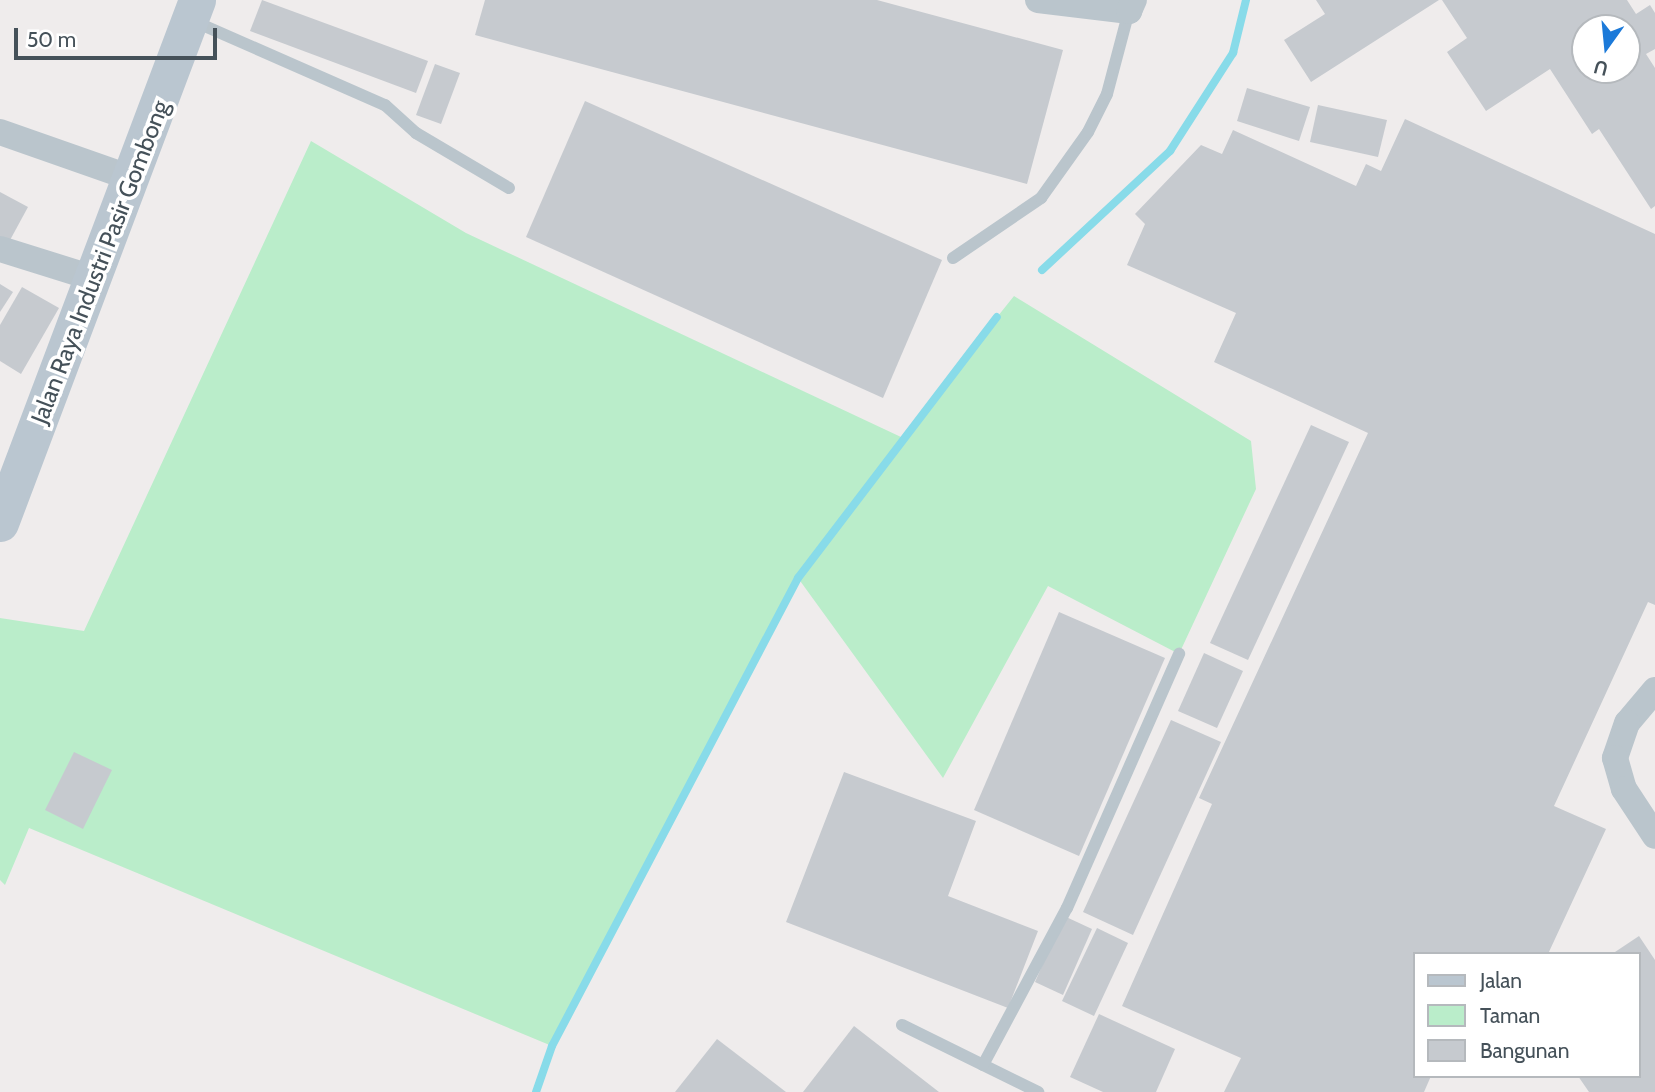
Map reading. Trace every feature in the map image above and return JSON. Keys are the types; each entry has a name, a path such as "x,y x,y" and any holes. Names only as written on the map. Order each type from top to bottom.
{"main road":[{"name":"Jalan Raya Industri Pasir Gombong","path":"0,523 194,10"}],"street":[{"path":"1038,0 1131,6"},
{"path":"0,132 131,177"},
{"path":"0,249 93,278"},
{"path":"1655,690 1627,723 1615,758 1624,789 1655,836"}],"lane":[{"path":"953,258 1041,198 1088,132 1107,94 1131,6"},
{"path":"194,10 385,105 416,133 509,188"},
{"path":"983,1065 1067,908 1179,654"},
{"path":"902,1025 1038,1092"}],"green space":[{"path":"311,141 466,233 901,437 1014,296 1251,441 1256,489 1179,654 1048,586 943,778 798,578 552,1046 29,828 5,885 0,880 0,618 84,631"}],"building":[{"path":"262,0 428,61 416,93 250,31"},
{"path":"485,0 877,0 1063,50 1027,184 475,35"},
{"path":"1316,0 1439,0 1311,82 1284,40 1325,14"},
{"path":"1442,0 1627,0 1636,14 1650,5 1655,13 1655,49 1646,54 1655,68 1655,206 1651,209 1599,129 1592,134 1550,69 1486,111 1447,52 1467,38"},
{"path":"435,64 460,73 441,124 416,115"},
{"path":"1247,88 1310,107 1299,141 1237,121"},
{"path":"585,101 942,260 883,398 526,237"},
{"path":"1318,105 1387,120 1378,157 1310,142"},
{"path":"1405,119 1655,234 1655,605 1648,602 1554,806 1606,829 1549,952 1414,952 1414,1078 1430,1078 1424,1092 1224,1092 1241,1058 1122,1006 1212,804 1199,798 1368,433 1214,362 1236,313 1127,265 1145,224 1135,214 1201,145 1222,154 1233,130 1356,186 1366,164 1381,171"},
{"path":"0,192 28,207 9,242 0,237"},
{"path":"0,284 13,292 0,312"},
{"path":"22,287 59,308 21,374 0,361 0,325"},
{"path":"1311,425 1349,442 1248,660 1210,643"},
{"path":"1059,612 1165,658 1079,856 974,810"},
{"path":"1204,653 1243,671 1217,728 1178,711"},
{"path":"1171,720 1221,742 1133,935 1083,912"},
{"path":"74,752 112,770 83,829 45,810"},
{"path":"844,772 976,821 948,896 1038,931 1008,1008 786,922"},
{"path":"1064,916 1092,929 1063,995 1035,982"},
{"path":"1097,928 1128,943 1094,1016 1062,1001"},
{"path":"1639,936 1655,960 1655,1092 1589,1092 1579,1078 1641,1078 1641,952 1615,952"},
{"path":"1099,1014 1175,1049 1156,1092 1103,1092 1070,1077"},
{"path":"854,1026 939,1092 803,1092"},
{"path":"717,1039 786,1092 675,1092"}],"waterway":[{"path":"1042,270 1170,151 1233,53 1246,0"},
{"path":"536,1092 552,1046 798,578 997,317"}]}
